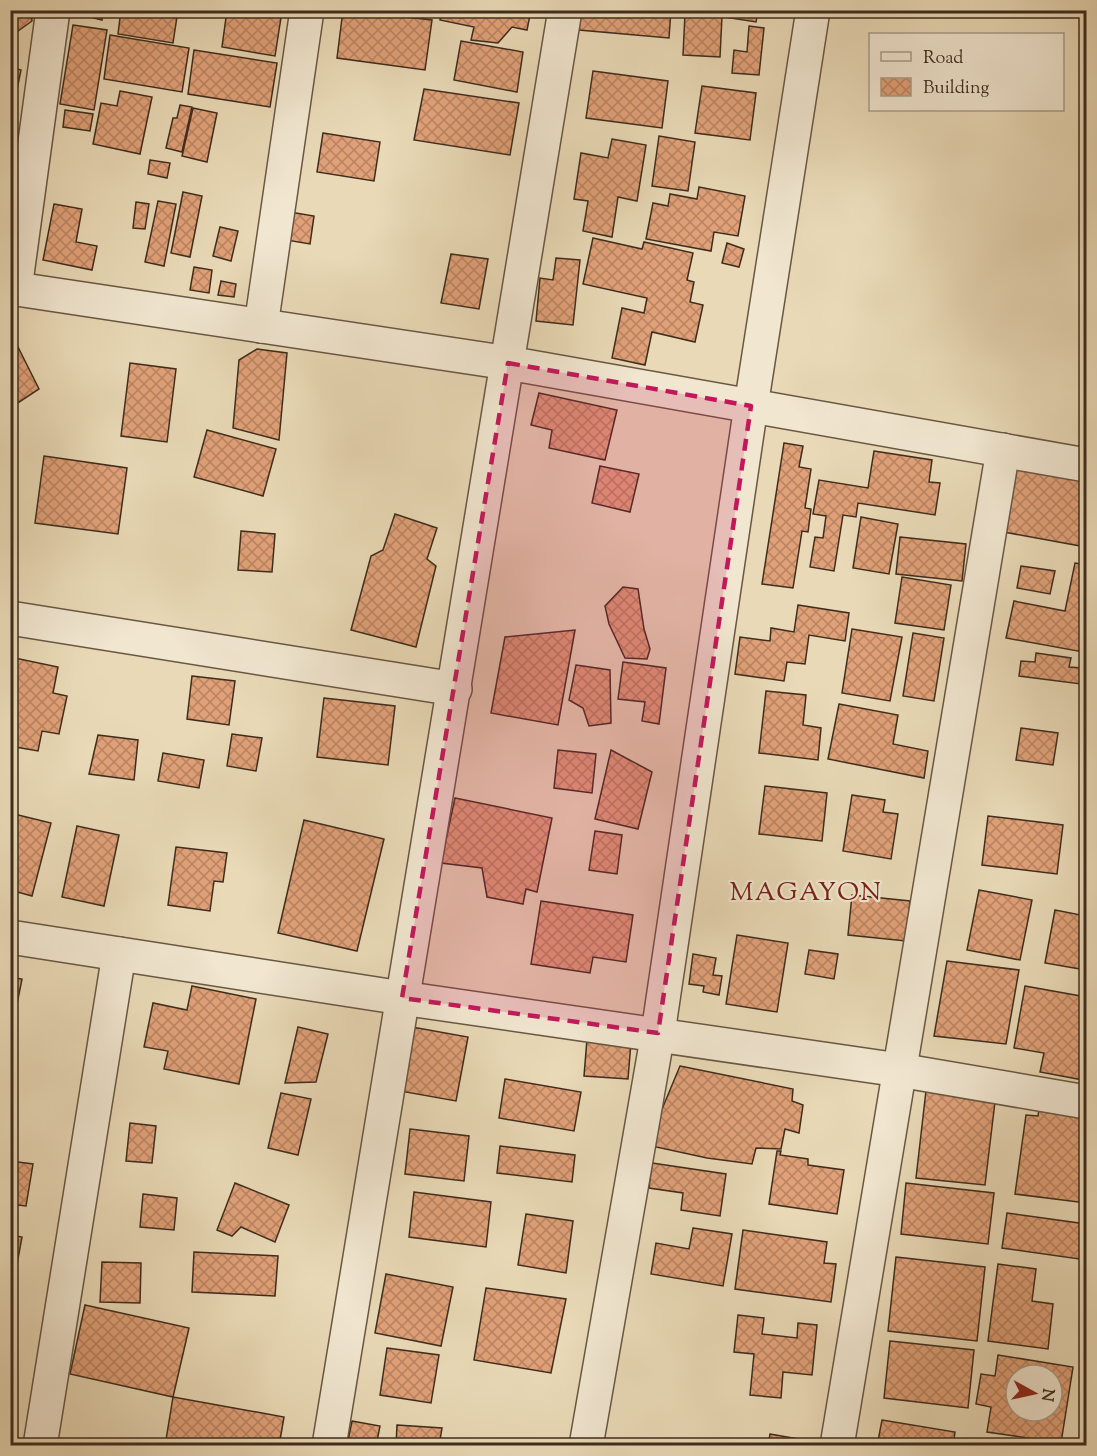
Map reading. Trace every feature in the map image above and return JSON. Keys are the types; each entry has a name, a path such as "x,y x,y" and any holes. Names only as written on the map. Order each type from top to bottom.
{"street":[{"path":"53,10 13,289 508,363 1086,465"},
{"path":"261,326 307,10"},
{"path":"329,1446 565,10"},
{"path":"586,1446 658,1033 751,406 813,10"},
{"path":"837,1446 1002,450"},
{"path":"10,618 455,689"},
{"path":"10,937 402,998 658,1033 900,1070 1086,1102"},
{"path":"40,1446 119,954"}],"highlighted area":[{"path":"508,363 751,406 658,1033 402,998"}],"building":[{"path":"10,10 31,10 32,21 14,34 10,32"},
{"path":"73,10 104,10 102,20 73,13"},
{"path":"121,10 178,10 173,43 118,34"},
{"path":"227,10 282,11 275,56 222,47"},
{"path":"343,10 432,20 425,70 337,58"},
{"path":"442,10 531,10 527,30 512,27 498,43 471,40 474,27 440,20"},
{"path":"581,10 671,10 669,38 579,30"},
{"path":"706,10 758,10 756,22 706,14"},
{"path":"685,14 722,16 720,57 683,55"},
{"path":"73,25 107,30 94,110 60,104"},
{"path":"749,26 764,28 759,75 732,73 734,50 747,52"},
{"path":"110,35 189,48 182,92 104,79"},
{"path":"461,41 523,52 517,92 454,80"},
{"path":"194,50 277,63 270,107 188,94"},
{"path":"10,67 21,70 14,104 10,104"},
{"path":"593,71 668,81 662,128 586,118"},
{"path":"702,86 756,93 750,140 695,133"},
{"path":"424,89 519,103 510,155 414,140"},
{"path":"120,91 152,97 140,154 93,144 101,103 117,106"},
{"path":"180,105 192,107 182,152 166,148 173,118 177,118"},
{"path":"193,108 217,113 207,162 182,156"},
{"path":"65,110 93,114 90,131 63,127"},
{"path":"323,133 380,142 374,181 317,172"},
{"path":"659,136 695,142 688,191 652,186"},
{"path":"612,139 646,145 637,201 618,197 612,237 583,231 588,201 574,199 581,153 608,158"},
{"path":"150,160 170,163 167,178 148,174"},
{"path":"699,187 745,196 738,236 714,232 711,251 646,239 653,203 668,206 670,194 697,199"},
{"path":"183,192 202,196 190,257 171,253"},
{"path":"158,201 176,204 164,266 145,262"},
{"path":"136,202 149,204 145,229 133,228"},
{"path":"54,204 82,209 76,242 97,246 92,270 43,260"},
{"path":"290,212 314,216 310,244 286,240"},
{"path":"220,227 238,231 231,261 213,256"},
{"path":"593,238 642,249 644,242 693,253 687,280 694,282 690,302 703,305 695,342 652,332 645,365 612,358 622,308 644,313 647,298 583,284"},
{"path":"727,243 744,249 739,267 722,263"},
{"path":"451,254 488,259 479,309 441,303"},
{"path":"556,258 580,260 573,325 536,321 540,278 553,280"},
{"path":"194,267 212,270 209,293 190,290"},
{"path":"221,281 236,284 234,297 218,295"},
{"path":"10,334 39,389 10,408"},
{"path":"257,349 287,353 279,440 233,428 239,360"},
{"path":"130,363 176,369 167,442 121,436"},
{"path":"539,393 617,410 605,460 549,448 552,430 531,425"},
{"path":"207,430 276,449 263,496 194,477"},
{"path":"784,443 803,446 799,467 811,469 805,508 811,509 808,532 802,531 793,588 762,584"},
{"path":"874,451 932,460 929,482 940,483 935,515 858,503 856,517 843,515 834,571 810,567 815,537 823,538 826,516 813,514 819,480 868,488"},
{"path":"44,456 127,468 118,534 35,523"},
{"path":"1004,464 1086,476 1086,547 998,531"},
{"path":"600,466 639,474 630,512 592,503"},
{"path":"395,514 437,528 427,559 436,566 416,647 351,630 371,556 383,550"},
{"path":"861,517 898,524 889,574 853,568"},
{"path":"241,531 275,534 272,572 238,570"},
{"path":"900,537 966,544 962,581 896,574"},
{"path":"1075,563 1086,565 1086,636 1083,652 1006,638 1014,601 1065,611"},
{"path":"1021,566 1055,571 1050,594 1017,588"},
{"path":"902,577 951,585 944,630 895,623"},
{"path":"623,587 638,589 644,629 650,649 647,659 625,658 609,624 605,606"},
{"path":"798,605 849,613 845,641 809,635 805,664 787,662 784,681 735,674 740,637 770,641 771,628 794,632"},
{"path":"852,629 902,637 890,701 842,693"},
{"path":"575,630 558,725 491,713 505,637"},
{"path":"913,633 944,638 934,701 903,696"},
{"path":"1036,653 1071,658 1069,667 1082,668 1081,684 1019,676 1021,661 1035,662"},
{"path":"10,657 58,667 53,693 67,696 59,734 42,731 38,751 10,746"},
{"path":"623,662 666,668 659,724 642,721 645,702 618,699"},
{"path":"576,665 610,670 611,723 589,726 583,708 569,700"},
{"path":"192,676 235,681 229,725 187,719"},
{"path":"766,691 806,695 803,725 821,728 818,760 759,753"},
{"path":"324,698 395,706 388,765 317,757"},
{"path":"839,704 898,715 893,744 928,751 924,778 828,759"},
{"path":"1021,728 1058,733 1053,765 1016,760"},
{"path":"232,734 262,738 256,771 227,766"},
{"path":"98,735 138,740 134,780 89,774"},
{"path":"558,750 596,754 592,793 554,788"},
{"path":"611,750 652,772 638,829 595,819"},
{"path":"163,753 204,760 199,788 158,781"},
{"path":"765,786 827,793 822,841 759,834"},
{"path":"852,795 885,800 883,812 898,814 891,859 843,851"},
{"path":"455,798 552,818 537,892 526,889 523,904 487,897 482,868 441,863"},
{"path":"10,813 51,823 32,896 10,890"},
{"path":"988,816 1063,825 1057,874 982,865"},
{"path":"304,820 384,839 357,951 278,933"},
{"path":"77,826 119,835 104,906 62,897"},
{"path":"595,831 622,835 617,874 589,870"},
{"path":"176,847 227,853 223,882 214,881 210,911 168,905"},
{"path":"979,890 1032,900 1020,960 967,950"},
{"path":"852,895 910,901 906,941 848,935"},
{"path":"541,901 633,915 626,962 593,957 590,973 531,964"},
{"path":"1055,910 1086,916 1086,970 1045,963"},
{"path":"737,935 788,943 777,1012 726,1004"},
{"path":"809,950 838,954 834,979 805,974"},
{"path":"693,954 716,958 713,975 722,976 719,995 703,992 704,986 689,984"},
{"path":"947,961 1019,970 1006,1044 934,1036"},
{"path":"10,977 22,979 13,1024 10,1024"},
{"path":"192,986 256,999 239,1084 164,1069 168,1051 144,1047 153,1003 187,1010"},
{"path":"1025,986 1086,997 1086,1062 1083,1080 1040,1072 1044,1053 1014,1048"},
{"path":"298,1027 328,1034 316,1082 285,1083"},
{"path":"412,1027 468,1037 456,1101 400,1091"},
{"path":"587,1039 631,1042 628,1079 584,1076"},
{"path":"680,1066 793,1089 792,1101 803,1105 799,1133 785,1129 781,1149 756,1148 752,1164 707,1158 647,1145"},
{"path":"505,1079 581,1092 574,1131 499,1118"},
{"path":"927,1082 962,1085 961,1098 995,1102 985,1185 916,1178"},
{"path":"281,1093 311,1099 298,1155 268,1148"},
{"path":"1040,1100 1085,1106 1081,1131 1086,1132 1086,1203 1015,1194 1026,1115 1038,1116"},
{"path":"130,1123 156,1126 152,1163 126,1161"},
{"path":"410,1129 469,1136 464,1181 405,1174"},
{"path":"500,1146 575,1155 572,1182 497,1173"},
{"path":"777,1151 781,1151 780,1155 808,1159 808,1165 844,1170 837,1214 769,1204"},
{"path":"10,1161 33,1164 26,1206 10,1204"},
{"path":"652,1163 726,1174 720,1216 681,1210 683,1193 649,1188"},
{"path":"235,1183 289,1205 275,1242 241,1227 232,1236 217,1230"},
{"path":"906,1183 994,1193 988,1244 901,1234"},
{"path":"414,1192 491,1202 486,1247 409,1237"},
{"path":"143,1194 177,1198 174,1230 140,1227"},
{"path":"1007,1213 1086,1224 1086,1260 1002,1248"},
{"path":"526,1214 573,1221 566,1273 518,1265"},
{"path":"693,1228 732,1234 723,1286 651,1274 656,1243 689,1249"},
{"path":"743,1230 827,1242 824,1263 836,1264 831,1302 735,1289"},
{"path":"10,1235 22,1237 13,1286 10,1286"},
{"path":"194,1252 278,1256 275,1296 192,1292"},
{"path":"896,1257 985,1267 977,1341 888,1331"},
{"path":"102,1262 141,1263 140,1303 100,1302"},
{"path":"998,1264 1036,1269 1032,1301 1053,1304 1048,1349 988,1341"},
{"path":"386,1274 453,1287 441,1346 375,1333"},
{"path":"486,1288 566,1299 551,1373 474,1360"},
{"path":"85,1305 189,1328 173,1397 70,1374"},
{"path":"738,1315 764,1318 762,1334 797,1338 798,1323 817,1325 812,1375 783,1372 781,1398 750,1395 754,1354 734,1352"},
{"path":"890,1341 974,1350 968,1408 884,1398"},
{"path":"387,1348 439,1355 431,1403 380,1395"},
{"path":"998,1355 1048,1363 1004,1363 1004,1423 1064,1423 1064,1366 1073,1367 1061,1443 987,1432 991,1407 976,1404 981,1374 995,1376"},
{"path":"173,1397 284,1417 279,1446 165,1446"},
{"path":"882,1420 955,1432 953,1446 877,1446"},
{"path":"352,1421 380,1426 376,1446 347,1446"},
{"path":"397,1425 442,1428 439,1446 396,1446"},
{"path":"770,1434 799,1439 798,1446 768,1446"}],"district":[{"name":"MAGAYON","path":"806,893"}]}
